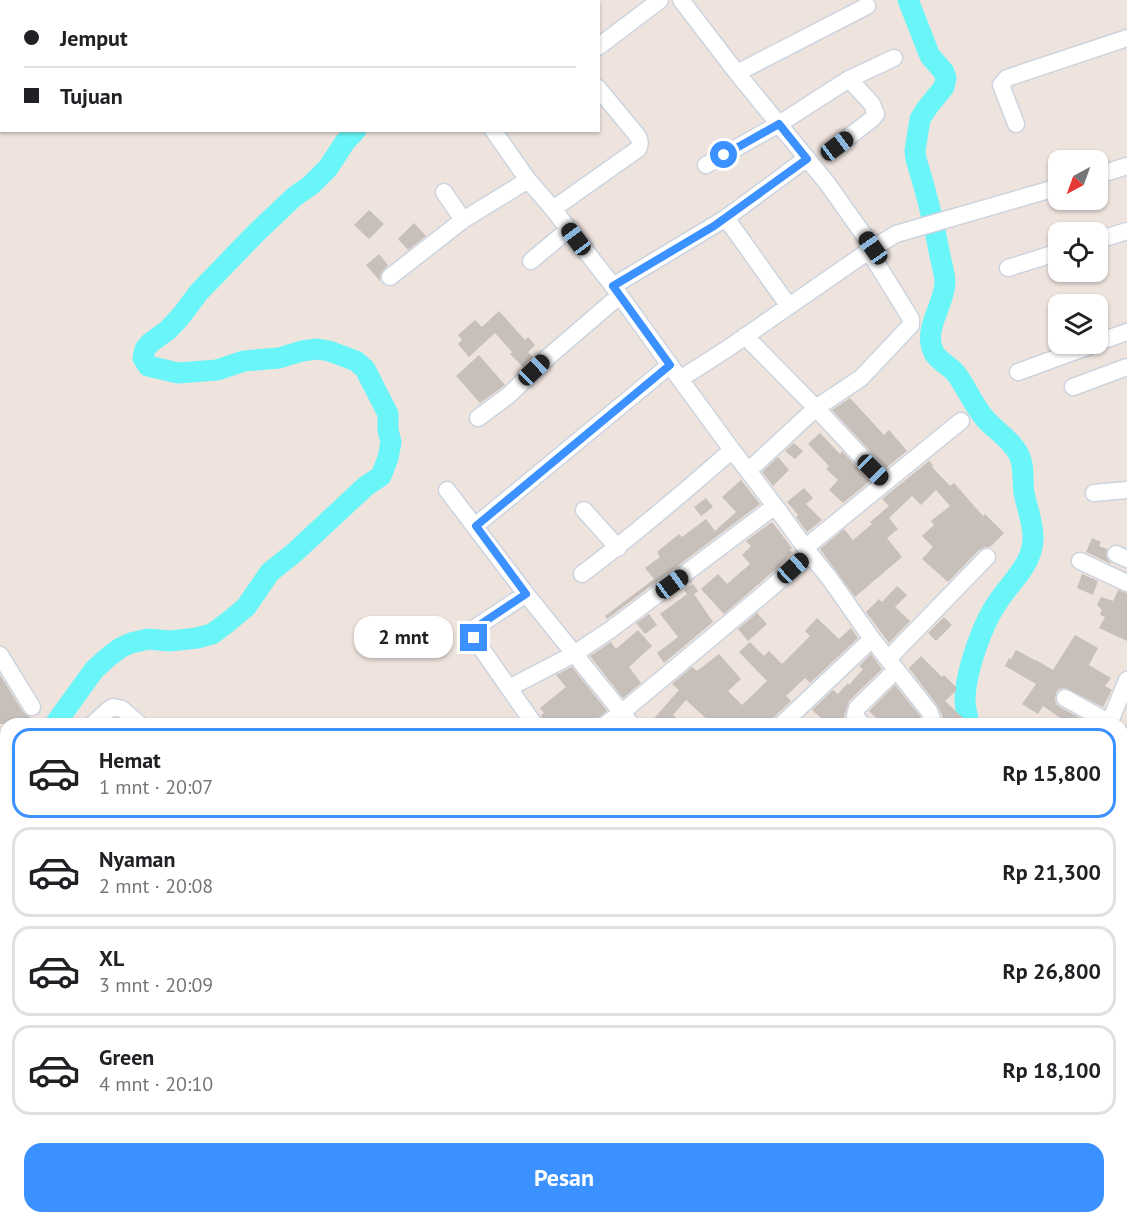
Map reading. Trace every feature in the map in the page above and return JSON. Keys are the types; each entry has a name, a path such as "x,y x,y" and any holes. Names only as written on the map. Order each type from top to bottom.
{"street":[{"path":"600,45 660,0"},
{"path":"681,0 827,183 871,249 911,319 911,325 861,378 816,408 748,471"},
{"path":"737,73 867,6"},
{"path":"1016,124 1001,85 1007,78 1127,38"},
{"path":"706,165 779,124 849,79 894,58"},
{"path":"837,146 872,120 876,114 872,104 849,79"},
{"path":"553,209 640,146 639,138 600,90"},
{"path":"494,132 528,180 616,291 872,639 929,711 932,718"},
{"path":"478,418 508,395 616,291 726,218 807,159"},
{"path":"1108,172 1127,166"},
{"path":"390,278 463,220 528,180"},
{"path":"476,526 675,372 745,336 896,234 1048,190"},
{"path":"444,192 463,220"},
{"path":"726,218 788,305"},
{"path":"531,261 568,229"},
{"path":"1108,237 1127,231"},
{"path":"1008,268 1048,255"},
{"path":"1108,339 1127,332"},
{"path":"745,336 885,482"},
{"path":"1018,372 1066,354"},
{"path":"1073,387 1127,367"},
{"path":"627,718 759,598 808,550 885,482 961,421"},
{"path":"582,574 675,501 732,450"},
{"path":"447,490 625,718"},
{"path":"1094,493 1127,490"},
{"path":"509,688 574,654 610,630 775,506"},
{"path":"584,510 618,548"},
{"path":"857,718 857,708 892,664 987,557"},
{"path":"1080,561 1127,583"},
{"path":"526,594 472,630 474,638 530,718"},
{"path":"788,718 872,639"},
{"path":"0,655 32,707"},
{"path":"1112,718 1127,680"},
{"path":"1065,698 1100,718"},
{"path":"99,718 114,707 122,709 132,718"}],"building":[{"path":"369,210 384,224 369,239 354,225"},
{"path":"414,223 426,236 408,250 398,239"},
{"path":"379,254 388,265 381,273 380,281 366,265"},
{"path":"499,311 525,340 528,337 535,345 528,352 533,357 523,367 495,333 469,357 458,344 462,340 458,335 475,320 482,327"},
{"path":"479,355 505,385 480,403 456,376"},
{"path":"850,398 884,435 889,430 907,451 886,468 832,410"},
{"path":"820,433 840,454 842,451 870,481 843,503 829,490 838,480 826,469 829,466 808,444"},
{"path":"794,443 803,451 795,459 785,451"},
{"path":"778,457 789,470 773,486 762,472"},
{"path":"929,461 950,486 954,483 983,516 985,514 1004,533 990,547 979,550 948,582 922,559 933,547 922,536 934,525 931,521 950,506 936,490 921,505 912,496 889,518 898,529 887,538 902,557 855,597 820,549 844,529 853,540 889,506 882,499"},
{"path":"741,480 760,504 607,619 605,616 654,579 645,568 660,557 657,552 679,534 682,537 706,519 715,531 736,512 722,497"},
{"path":"804,488 813,498 806,504 822,520 807,532 796,517 798,515 787,502"},
{"path":"706,498 713,507 701,516 694,507"},
{"path":"772,522 792,548 790,550 792,552 724,614 701,589 718,574 727,584 750,564 742,555 751,546 746,541"},
{"path":"1092,538 1101,542 1099,546 1107,549 1106,556 1111,564 1086,552"},
{"path":"1082,574 1098,581 1093,595 1077,588"},
{"path":"693,584 698,591 694,594 713,622 664,663 657,653 678,637 660,614 687,594 684,590"},
{"path":"897,586 907,595 895,607 910,621 889,643 866,612 879,599 882,602"},
{"path":"1118,590 1127,593 1127,641 1099,628 1105,617 1100,615 1102,610 1097,605 1101,597 1113,601"},
{"path":"757,613 767,624 748,641 738,629"},
{"path":"649,614 657,625 645,634 636,623"},
{"path":"944,617 952,625 936,641 928,633"},
{"path":"817,618 839,639 851,628 858,638 810,683 805,678 786,696 791,701 774,718 706,718 686,700 673,715 677,718 654,718 679,690 672,684 692,667 697,671 719,654 741,679 728,691 742,705 767,681 739,652 750,642 764,656 769,651 782,664 810,636 805,631"},
{"path":"638,630 652,646 629,667 641,683 623,698 590,656 611,642 616,649"},
{"path":"1075,635 1098,648 1089,665 1111,678 1105,686 1112,690 1103,707 1065,688 1059,689 1056,693 1056,704 1080,718 1060,718 1043,706 1038,714 1022,704 1036,684 1005,666 1016,650 1053,670"},
{"path":"871,654 882,669 849,701 845,718 821,718 812,710 833,690 838,694 848,683 849,685 863,669 859,666"},
{"path":"921,656 942,677 944,675 956,687 956,691 945,701 963,718 942,718 937,705 909,668"},
{"path":"572,667 607,711 598,718 542,718 541,715 544,713 540,708 566,687 556,675"},
{"path":"0,675 23,712 31,718 0,718"},
{"path":"895,685 920,718 876,718 869,711"}],"waterway":[{"path":"908,0 930,56 944,72 946,78 944,87 920,119 915,151 945,280 944,292 932,327 931,344 936,356 957,375 982,416 1008,440 1018,453 1022,462 1024,493 1033,531 1030,555 993,609 976,647 966,687 968,718"},
{"path":"59,718 94,670 120,648 148,639 170,641 197,638 212,634 228,622 246,607 270,572 294,553 366,486 381,476 391,442 388,414 365,369 356,361 317,349 279,358 244,361 217,370 178,373 148,366 143,358 145,349 150,343 168,330 199,292 256,233 328,168 354,132"}],"route":[{"path":"474,638 472,630 526,594 476,526 670,365 613,286 714,226 807,159 779,124 724,155"}]}
